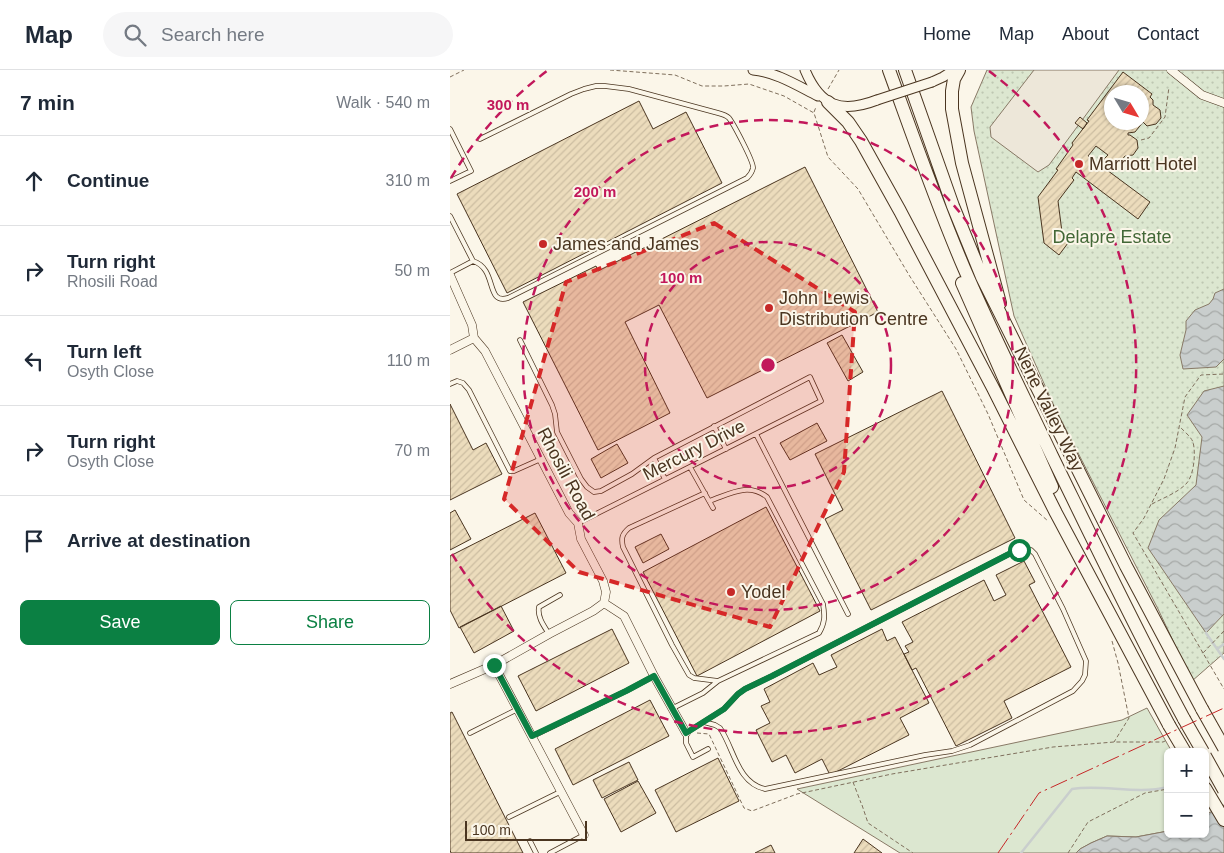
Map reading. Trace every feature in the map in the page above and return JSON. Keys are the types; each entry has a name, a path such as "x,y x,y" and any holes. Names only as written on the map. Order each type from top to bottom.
{"highway":[{"name":"Nene Valley Way","path":"889,70 939,207 990,328 1147,650 1201,748"},
{"name":"Nene Valley Way","path":"905,70 953,206 982,277 1113,540 1224,748"},
{"path":"959,70 954,79 952,110 962,163 1007,327"},
{"path":"823,99 848,122 861,140 993,388 1056,513 1183,748"},
{"path":"939,207 952,260 971,306 1096,587"},
{"path":"1209,763 1224,790"},
{"path":"1208,793 1224,820"}],"street":[{"path":"753,70 787,80 823,99 849,107 867,104 932,82 954,70"},
{"path":"805,70 810,81 823,99"},
{"path":"1171,70 1202,95 1224,103"},
{"name":"Rhosili Road","path":"450,274 472,325 474,338 485,351 569,513 578,523 581,539 603,581 606,592 604,603"},
{"path":"450,350 474,338"},
{"path":"450,684 494,665 593,611 604,603 624,616 654,676 686,733"},
{"path":"494,665 584,835"}],"lane":[{"path":"450,216 473,261 480,264 486,270 497,298 508,298 747,178 753,169 752,161 732,122 725,115 623,88 601,86 578,91 480,139"},
{"path":"450,129 471,171 450,182"},
{"path":"450,274 473,261"},
{"path":"520,340 552,405 557,432 581,479 594,492 601,492 632,474 654,458 714,426 726,449"},
{"name":"Mercury Drive","path":"578,523 821,401 810,376 714,426"},
{"path":"450,384 457,381 463,383 469,390 510,472 514,472 540,458"},
{"path":"756,434 848,614"},
{"path":"654,458 665,479"},
{"path":"690,466 713,508"},
{"path":"673,708 703,693 718,681 818,634 825,621 823,604 767,497 761,492 746,489 709,501"},
{"path":"705,493 630,528 621,539 623,547 689,676 718,681"},
{"path":"704,722 720,728 745,778 759,788 765,789 916,756 952,751 970,745 1072,691 1085,675 1086,661 1063,609 1034,554 1031,550 1019,550 745,689 724,709 686,733 686,742 693,757 708,749"},
{"path":"549,634 540,619 538,607 560,595"},
{"path":"532,736 654,676"},
{"path":"470,733 518,709"},
{"path":"508,817 562,791"},
{"path":"550,853 584,835"},
{"path":"530,841 536,853"}],"path":[{"path":"450,78 464,70"},
{"path":"610,70 675,76 702,86 749,84 784,96 814,113 828,156 858,189 956,349 988,414 1024,500 1048,521"},
{"path":"814,113 839,70"},
{"path":"1141,140 1148,138 1165,118 1169,88"},
{"path":"1224,374 1201,375 1185,397 1172,458 1164,479 1144,518 1133,533 1224,689"},
{"path":"1151,504 1177,491 1186,484 1191,475 1194,457 1192,441 1180,426"},
{"path":"1203,654 1224,631"},
{"path":"1114,742 1129,718 1112,641 1117,650"},
{"path":"853,782 868,823 912,853"},
{"path":"1068,853 1088,822 1145,793 1164,790"}],"highlighted area":[{"path":"714,223 855,312 844,472 770,627 579,572 504,499 566,282"}],"green space":[{"name":"Delapre Estate","path":"987,70 1224,70 1224,653 1192,681 1158,609 1054,406 1014,316 974,131 971,107"},
{"path":"1147,708 1170,748 1164,748 1164,832 1136,837 1107,836 1080,849 1076,853 900,853 797,789 1122,720"}],"shaded area":[{"path":"1034,70 1119,70 1108,85 1104,85 1104,90 1049,165 1038,172 991,137 990,127"}],"water":[{"path":"1224,289 1224,359 1216,367 1183,369 1180,355 1186,330 1186,321 1195,310 1209,304 1215,293"},
{"path":"1224,386 1224,614 1206,633 1148,548 1159,520 1196,485 1202,437 1187,415 1204,391"},
{"path":"1224,805 1224,853 1076,853 1080,849 1107,836 1136,837 1164,832 1164,838 1209,838 1209,813"}],"building":[{"name":"Marriott Hotel","path":"1123,72 1140,85 1113,85"},
{"name":"Marriott Hotel","path":"1149,92 1152,94 1150,97 1153,100 1153,105 1160,110 1161,118 1156,124 1149,126"},
{"name":"Marriott Hotel","path":"1104,97 1104,130 1137,130 1128,133 1128,135 1137,140 1138,148 1133,155 1125,156 1120,162 1116,161 1113,165 1104,159 1108,155 1096,146 1088,156 1150,202 1138,219 1076,172 1072,178 1074,180 1058,201 1062,232 1071,239 1059,255 1044,243 1038,197 1058,170 1056,169 1073,145 1072,143 1089,121 1087,120"},
{"name":"James and James","path":"639,101 653,129 686,112 722,183 507,293 457,194"},
{"path":"1080,117 1087,123 1083,129 1075,123"},
{"name":"John Lewis Distribution Centre","path":"805,167 878,312 707,398 659,305 625,322 670,413 598,450 523,302 596,266 598,271"},
{"path":"842,335 863,372 848,381 827,343"},
{"path":"942,391 1015,538 871,610 825,519 843,510 815,454"},
{"path":"450,404 473,450 486,443 502,474 450,500"},
{"path":"817,423 827,441 790,460 780,443"},
{"path":"617,444 628,463 601,478 591,459"},
{"name":"Yodel","path":"766,507 820,611 697,676 643,572"},
{"path":"455,510 471,539 450,550 450,513"},
{"path":"535,513 566,573 459,628 450,610 450,556"},
{"path":"661,534 669,549 643,563 635,547"},
{"path":"1024,561 1035,582 1029,585 1071,667 1004,701 1012,718 956,746 916,668 912,670 904,654 909,652 905,646 913,642 902,622 984,580 994,601 1006,595 996,575"},
{"path":"501,606 514,631 474,653 460,627"},
{"path":"612,629 629,663 536,711 518,676"},
{"path":"882,629 887,641 895,637 929,703 900,718 909,735 830,775 822,759 795,773 786,755 772,762 756,730 770,723 761,706 770,702 764,689 813,663 819,675 837,667 831,655"},
{"path":"650,700 669,736 573,785 555,749"},
{"path":"452,712 523,853 451,853 450,713"},
{"path":"718,758 739,801 676,832 655,790"},
{"path":"629,762 638,780 602,798 593,780"},
{"path":"638,781 656,813 621,832 604,799"},
{"path":"863,839 882,853 854,853"},
{"path":"771,845 775,853 755,853"}],"waterway":[{"path":"1206,633 1224,659"},
{"path":"1217,649 1224,644"},
{"path":"1021,853 1072,789 1144,790 1164,788"}],"power":[{"path":"998,853 1039,793 1224,708"}],"place":[{"name":"Marriott Hotel","path":"1079,164"},
{"name":"James and James","path":"543,244"},
{"name":"John Lewis Distribution Centre","path":"769,308"},
{"name":"Yodel","path":"731,592"}],"route":[{"path":"494,665 532,736 654,676 686,733 724,709 745,689 1019,550"}]}
